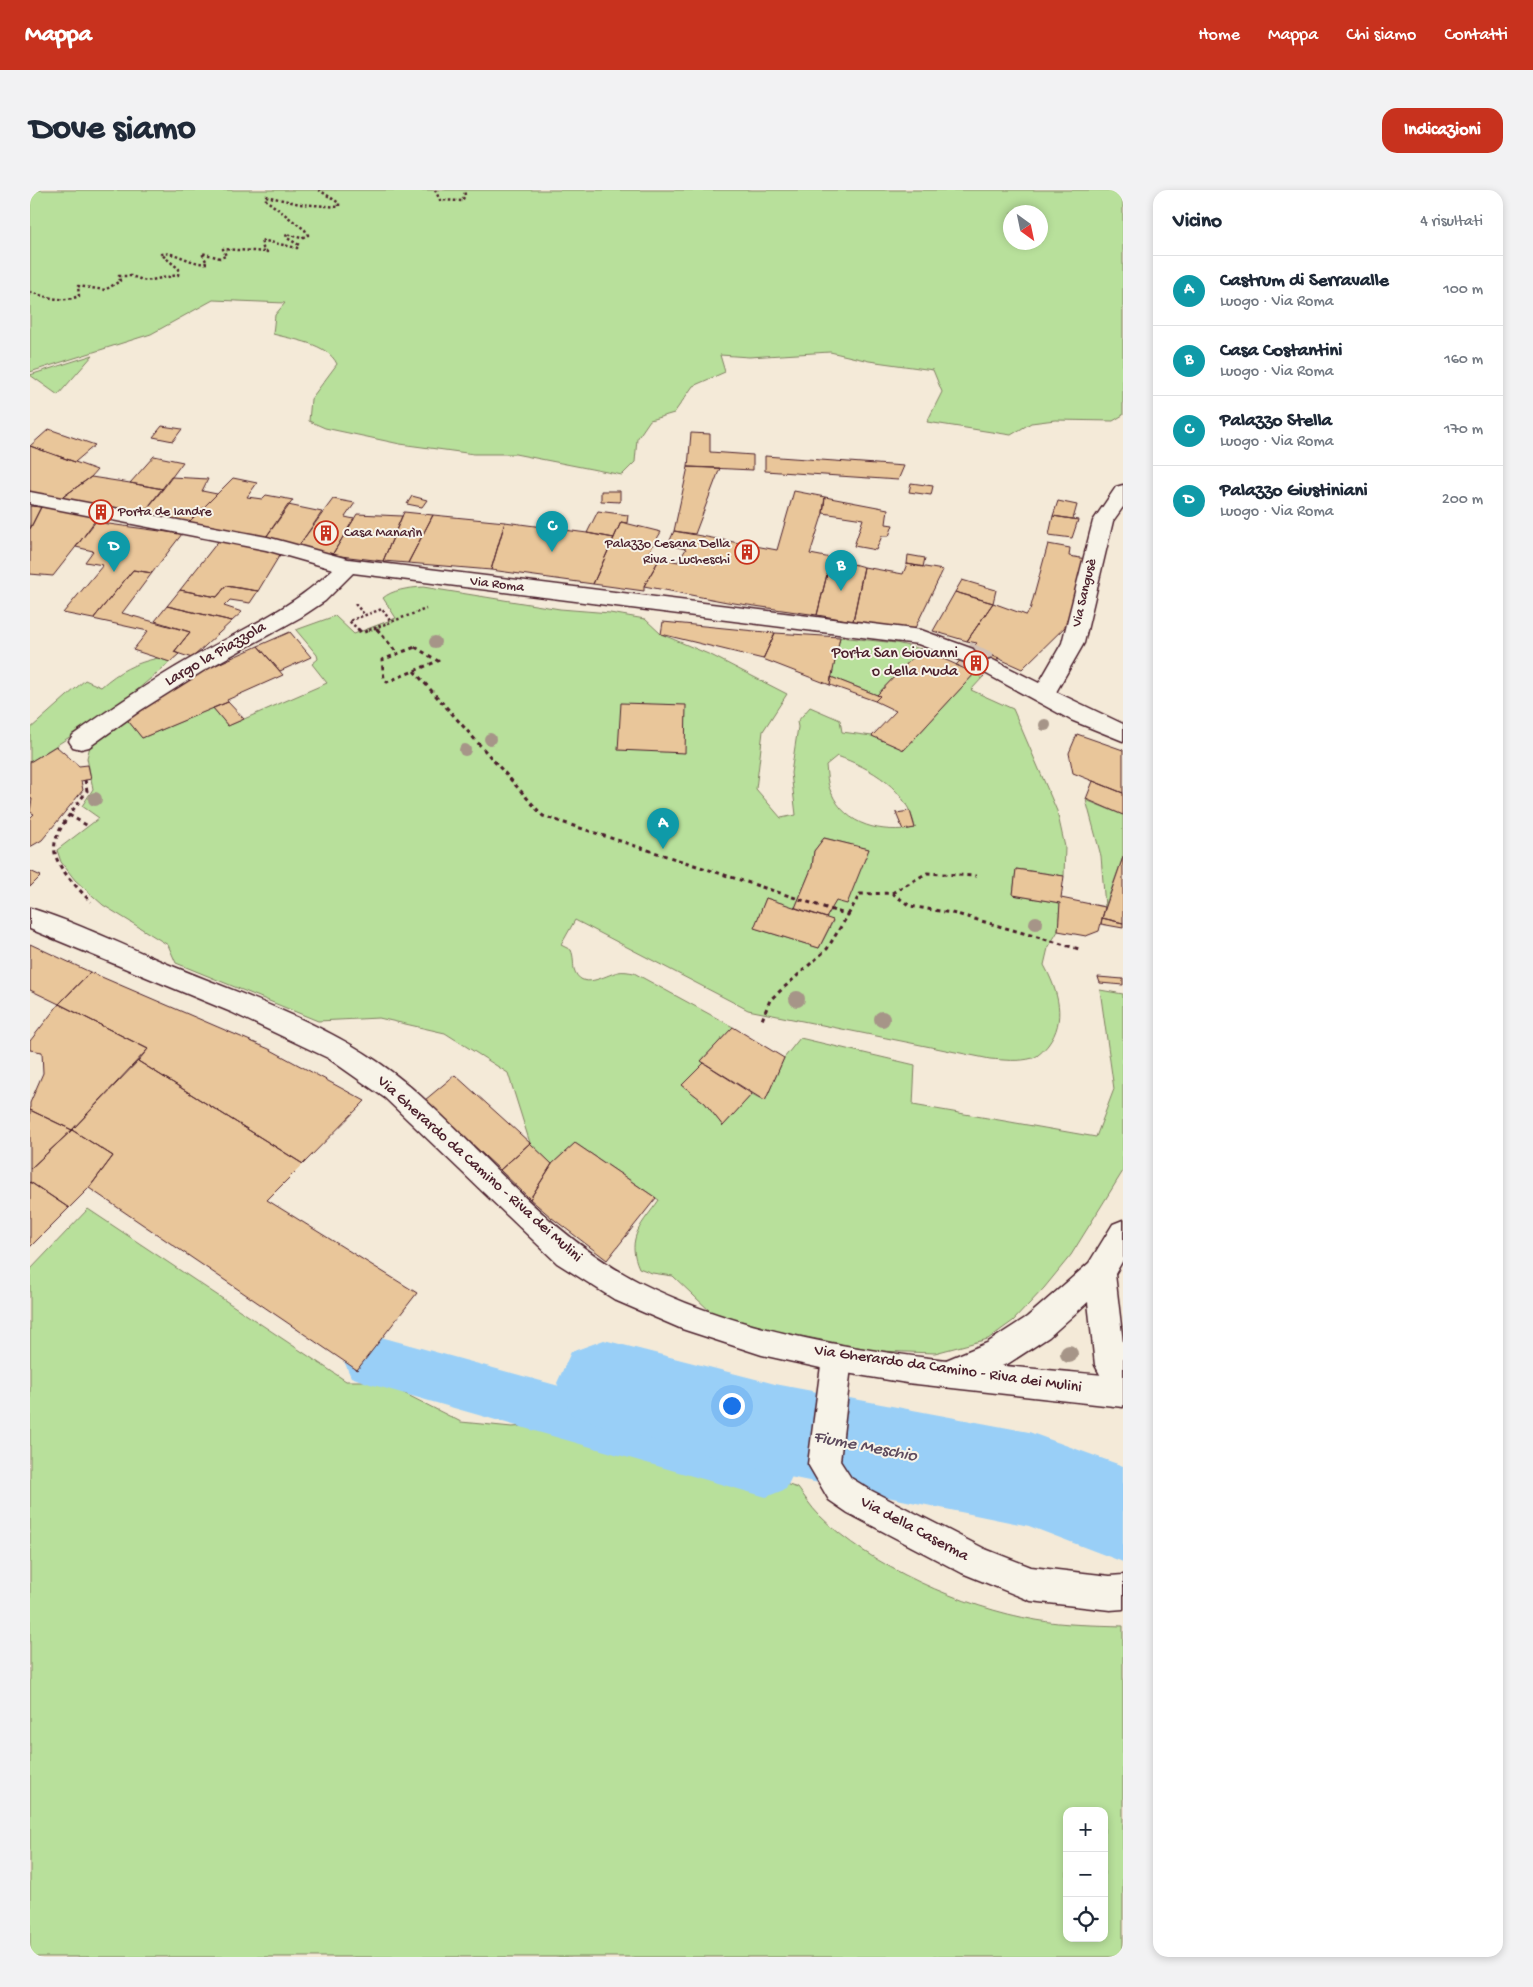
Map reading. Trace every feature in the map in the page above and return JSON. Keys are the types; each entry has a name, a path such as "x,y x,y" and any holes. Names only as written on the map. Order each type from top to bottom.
{"street":[{"name":"Via Sangusè","path":"1043,695 1073,643 1103,521 1123,491"},
{"name":"Via Roma","path":"30,498 267,544 348,566 912,636 966,654"},
{"name":"Largo la Piazzola","path":"81,741 133,704 195,666 293,612 317,596 348,566"},
{"path":"991,667 1079,714 1123,733"},
{"name":"Via Gherardo da Camino - Riva dei Mulini","path":"30,918 240,1005 338,1050 395,1090 568,1254 596,1274 630,1293 835,1372 950,1373 1123,1392"},
{"path":"950,1373 998,1353 1038,1327 1100,1272 1123,1233"},
{"path":"1100,1272 1110,1365 1123,1386"},
{"name":"Via della Caserma","path":"835,1372 824,1450 824,1464 840,1489 860,1502 974,1561 1031,1584 1101,1592 1123,1592"}],"path":[{"path":"30,292 56,299 72,300 79,296 78,286 105,290 120,281 119,276 131,276 146,281 178,275 179,268 161,254 168,252 200,265 206,263 202,253 220,258 226,256 223,249 267,252 263,248 261,240 297,248 299,245 287,238 286,234 302,238 308,236 305,230 266,200 266,196 300,204 338,207 339,203 319,190"},
{"path":"435,190 440,200 452,202 462,201 465,195 464,190"},
{"path":"382,608 391,622 376,628 362,634 348,621 382,608"},
{"path":"359,609 365,615"},
{"path":"376,628 398,654"},
{"path":"415,647 438,661 414,671 386,682 384,680 382,660 415,647"},
{"path":"414,671 543,816 848,915"},
{"path":"85,780 87,791 69,814 52,843 52,852 61,871 96,906"},
{"path":"69,814 88,826"},
{"path":"762,1020 770,1000 827,950 860,894 892,893 927,873 976,876"},
{"path":"892,893 910,906 957,914 1079,949"}],"green space":[{"path":"30,190 1123,190 1123,415 1113,421 1055,420 1031,423 1011,435 927,422 942,392 933,370 869,361 830,352 749,357 720,355 725,372 693,386 674,413 650,420 637,439 635,462 622,475 515,454 474,454 400,444 325,428 309,421 311,399 337,364 326,351 318,347 273,334 275,315 285,303 213,300 151,334 30,372"},
{"path":"93,355 58,395 30,375"},
{"path":"423,587 560,609 610,613 645,619 661,634 713,656 787,694 763,731 756,789 781,818 796,815 791,773 798,727 797,722 810,707 840,720 842,732 872,736 904,750 975,673 983,677 971,690 1013,709 1057,811 1065,847 1064,876 1016,869 1013,895 1060,903 1058,931 1048,948 1044,965 1056,995 1059,1016 1054,1035 1048,1045 1035,1057 1017,1060 990,1059 748,1010 575,920 561,945 571,950 574,969 577,976 582,980 594,980 620,972 634,973 733,1027 701,1061 704,1063 682,1085 705,1103 723,1126 752,1094 765,1101 784,1058 800,1038 915,1065 913,1105 1096,1137 1114,1089 1100,990 1123,994 1123,1171 1071,1255 1044,1288 1013,1321 988,1339 935,1353 878,1351 776,1331 713,1314 673,1276 652,1273 639,1268 635,1257 635,1239 642,1223 659,1200 575,1143 552,1164 530,1143 508,1073 445,1033 379,1018 318,1021 176,963 168,945 103,905 75,880 61,862 57,850 99,818 82,806 93,789 87,758 90,746 125,717 142,738 213,708 228,726 327,683 312,664 318,659 317,655 296,630 335,616 354,634 396,618 383,598 387,595 396,591","holes":["837,756 875,774 896,791 905,802 915,828 878,828 855,820 846,813 831,792 827,778 826,765","824,838 869,849 828,913 826,918 833,921 819,948 755,928 766,898 795,908 812,867 814,851"]},
{"path":"840,637 896,643 921,649 877,695 831,677"},
{"path":"158,658 170,662 117,707 30,762 30,729 85,680 101,687 114,676 128,668"},
{"path":"1086,800 1123,815 1123,857 1105,907 1101,856"},
{"path":"88,1209 346,1381 380,1381 461,1422 512,1427 542,1425 548,1408 798,1488 819,1515 840,1534 891,1567 949,1595 1008,1614 1047,1622 1123,1626 1123,1957 30,1957 30,1270"}],"building":[{"path":"162,426 182,429 173,441 153,437"},
{"path":"49,429 95,445 75,462 30,446"},
{"path":"691,433 710,434 710,452 753,455 753,470 688,467"},
{"path":"30,446 97,470 91,477 57,501 30,494"},
{"path":"154,456 183,462 163,489 130,483"},
{"path":"765,456 904,466 898,480 765,471"},
{"path":"688,467 720,468 695,534 674,531"},
{"path":"91,477 163,489 142,515 57,501"},
{"path":"171,477 208,479 202,491 217,494 187,524 142,515"},
{"path":"233,478 257,483 247,497 262,499 266,495 293,500 264,540 187,524"},
{"path":"911,483 933,486 931,495 909,492"},
{"path":"601,491 620,491 620,502 601,501"},
{"name":"Palazzo Cesana Della Riva - Lucheschi","path":"794,491 825,497 823,513 810,554 831,558 817,615 727,602 644,586 660,558 678,562 686,549 668,545 674,531 777,550"},
{"path":"412,496 427,500 422,507 407,504"},
{"path":"825,497 888,509 886,524 893,525 889,536 882,536 876,550 854,546 863,519 823,513"},
{"name":"Casa Manarìn","path":"333,499 355,503 345,517 354,519 332,555 296,549"},
{"path":"1058,501 1077,505 1073,519 1053,516"},
{"path":"288,505 322,512 298,547 264,540"},
{"path":"30,506 41,507 30,529"},
{"path":"41,507 100,516 53,576 30,574 30,529"},
{"path":"598,511 628,515 627,523 621,522 614,538 587,533"},
{"path":"404,512 433,515 408,563 383,561"},
{"path":"357,514 402,516 383,561 332,555"},
{"path":"433,515 505,522 491,570 408,563"},
{"path":"1053,516 1078,520 1072,538 1049,535"},
{"path":"94,522 182,534 152,573 133,570 93,619 63,613 103,565 85,562 93,551 76,547"},
{"path":"505,522 614,538 593,584 491,570"},
{"path":"621,522 661,532 647,555 660,558 644,586 644,591 593,584"},
{"path":"220,539 281,553 258,591 226,586 217,597 180,590"},
{"path":"1048,544 1070,548 1069,556 1086,559 1073,619 1022,669 973,647 977,643 967,641 993,603 1026,615 1030,610"},
{"path":"908,555 925,558 923,567 907,564"},
{"path":"831,558 864,567 853,621 817,615"},
{"path":"907,564 943,570 914,630 853,621 864,567 903,574"},
{"path":"133,570 152,573 122,613 190,632 174,652 179,654 170,662 133,650 148,631 93,619"},
{"path":"962,580 996,590 993,603 955,592"},
{"path":"226,586 258,591 250,603 230,600 224,606 242,612 232,621 167,606 180,590 217,597"},
{"path":"955,592 993,603 967,641 933,631"},
{"path":"167,606 232,621 192,658 174,652 190,632 155,621"},
{"path":"663,622 775,633 763,659 661,634"},
{"path":"290,632 311,657 280,671 258,646"},
{"path":"775,633 840,637 830,685 763,659"},
{"path":"258,646 283,675 227,700 228,702 142,738 125,717 196,674"},
{"name":"Porta San Giovanni o della Muda","path":"973,647 999,658 983,677 956,665"},
{"path":"921,649 975,673 904,750 872,736 896,711 875,701 880,696 877,695"},
{"path":"831,677 880,696 875,701 830,685"},
{"path":"228,702 244,719 228,726 213,708"},
{"path":"621,703 686,705 685,753 618,750"},
{"path":"1077,734 1123,750 1123,793 1073,773 1069,753"},
{"path":"56,746 79,766 88,765 91,779 81,781 83,790 42,840 30,847 30,818 34,814 30,812 32,799 30,798 30,762"},
{"path":"1093,781 1123,793 1123,815 1086,799"},
{"path":"910,811 915,828 903,830 896,813"},
{"path":"824,838 869,849 847,904 836,901 826,918 795,908 812,867 814,851"},
{"path":"1123,857 1123,923 1102,918"},
{"path":"1016,869 1064,876 1061,898 1105,907 1099,931 1086,936 1058,931 1060,903 1013,895"},
{"path":"30,871 41,876 30,887"},
{"path":"766,898 833,920 819,948 754,928"},
{"path":"1102,918 1123,923 1123,928 1101,924"},
{"path":"30,944 90,972 59,1004 30,990"},
{"path":"90,972 269,1049 365,1101 303,1164 138,1061 148,1049 59,1004"},
{"path":"1098,977 1123,979 1123,985 1100,983"},
{"path":"59,1004 148,1049 72,1130 30,1110 30,1103 43,1073 42,1052 30,1050 30,1041"},
{"path":"733,1027 784,1058 765,1101 701,1061"},
{"path":"138,1061 303,1164 267,1200 417,1293 357,1370 89,1188 113,1156 72,1130"},
{"path":"704,1063 752,1094 723,1126 705,1103 682,1085"},
{"path":"455,1075 530,1143 500,1170 425,1100"},
{"path":"30,1110 72,1130 30,1169"},
{"path":"72,1130 113,1156 89,1188 69,1208 30,1182 30,1169"},
{"path":"530,1143 552,1164 530,1199 500,1170"},
{"path":"575,1143 656,1198 607,1260 530,1199 552,1164"},
{"path":"30,1182 69,1208 30,1247"}],"waterway":[{"path":"370,1359 766,1470"},
{"name":"Fiume Meschio","path":"604,1383 775,1429 1029,1479 1123,1514"}],"tunnel":[{"path":"965,654 991,667"}],"place":[{"name":"Porta de Iandre","path":"101,512"},
{"name":"Casa Manarìn","path":"326,533"},
{"name":"Palazzo Stella","path":"552,552"},
{"name":"Palazzo Cesana Della Riva - Lucheschi","path":"747,552"},
{"name":"Palazzo Giustiniani","path":"114,572"},
{"name":"Casa Costantini","path":"841,591"},
{"name":"Porta San Giovanni o della Muda","path":"976,663"},
{"name":"Castrum di Serravalle","path":"663,849"}]}
